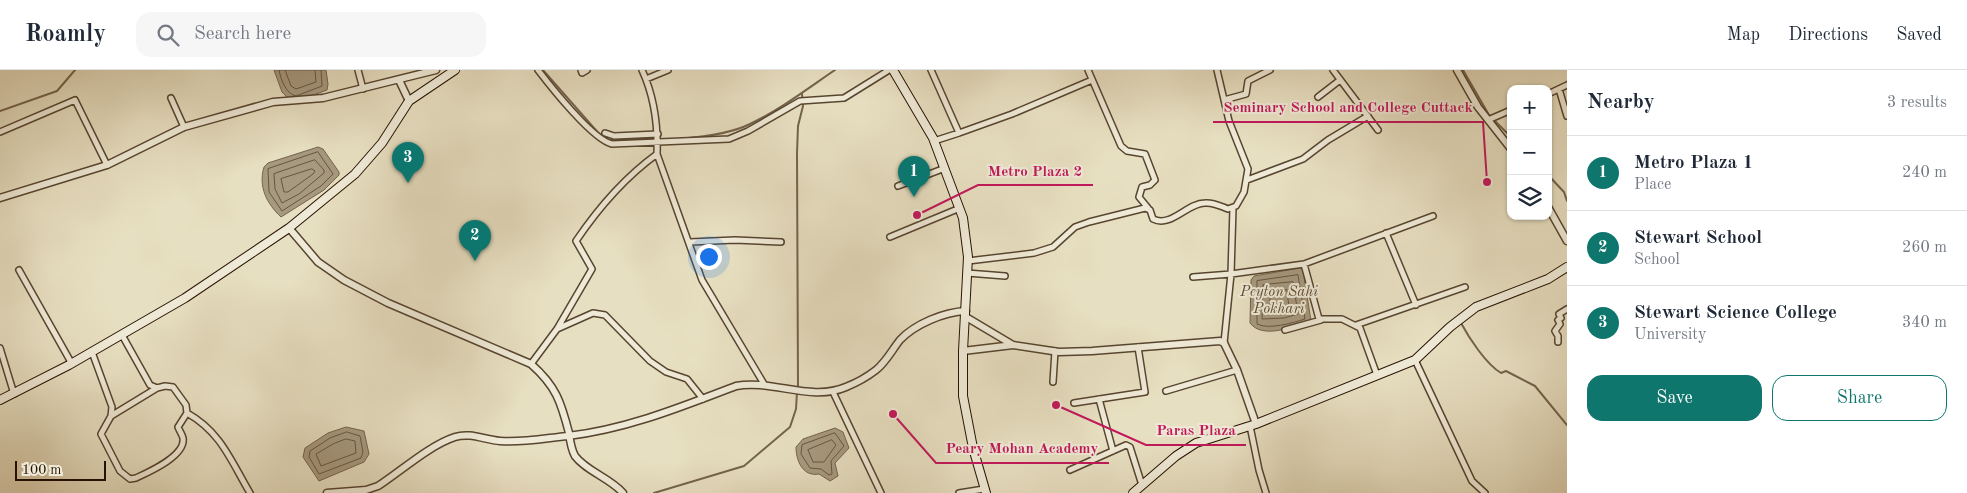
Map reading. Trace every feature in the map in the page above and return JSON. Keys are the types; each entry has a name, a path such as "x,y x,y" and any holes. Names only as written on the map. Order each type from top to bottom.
{"main road":[{"path":"0,400 72,364 122,335 216,279 289,228 356,174 382,143 409,101 455,70"},
{"path":"893,70 934,141 963,218 968,261 963,351 963,396 973,448 985,491"},
{"path":"1133,493 1176,456 1196,443 1253,425 1415,360 1450,327 1476,307 1548,279 1567,267"}],"street":[{"path":"358,70 363,89"},
{"path":"0,198 107,165 184,127 273,102 324,98 436,70"},
{"path":"538,70 566,104 601,140 612,144 729,139 748,131 800,101 838,100 844,98 888,70"},
{"path":"581,70 582,72 587,70"},
{"path":"642,70 658,134 657,154 702,280 764,384"},
{"path":"646,80 656,72 668,70"},
{"path":"931,70 959,133"},
{"path":"1088,70 1121,146 1127,151 1145,154 1155,180 1150,186 1142,187 1139,196 1153,219 1158,221 1168,220 1187,209 1203,203 1233,208"},
{"path":"1216,70 1228,120 1248,169 1247,180 1240,199 1233,208 1231,274 1224,343 1237,370 1253,425 1259,470 1266,493"},
{"path":"1224,100 1246,94 1248,80 1270,70"},
{"path":"1333,70 1378,130"},
{"path":"1456,70 1488,120 1507,144"},
{"path":"399,80 409,101"},
{"path":"934,141 1012,114 1092,80"},
{"path":"1318,97 1340,80"},
{"path":"1552,92 1567,85"},
{"path":"1559,89 1567,116"},
{"path":"171,98 184,127"},
{"path":"0,132 75,100 107,165"},
{"path":"1488,120 1507,112"},
{"path":"1247,180 1303,159 1328,140 1368,116"},
{"path":"605,132 614,136 658,134"},
{"path":"531,364 557,329 592,269 576,241 600,206 636,169 657,154"},
{"path":"898,186 945,168"},
{"path":"890,237 960,208"},
{"path":"968,261 1034,253 1053,247 1075,227 1148,208"},
{"path":"1552,214 1567,242"},
{"path":"1193,277 1304,264 1433,216"},
{"path":"289,228 318,262 344,280 395,306 531,364 546,378 555,391 574,454 579,460 611,481 624,493"},
{"path":"1386,233 1416,305"},
{"path":"690,242 735,240 781,242"},
{"path":"1304,264 1321,320"},
{"path":"19,270 72,364"},
{"path":"967,274 1005,276"},
{"path":"1356,325 1465,287"},
{"path":"1558,342 1558,336 1555,331 1560,324 1558,320 1561,318 1559,314 1567,309"},
{"path":"327,493 366,490 378,486 443,442 457,436 473,436 501,442 569,436 603,430 670,413 736,386 764,384 794,391 833,392 876,370 901,339 918,327 955,311 966,314 1013,345"},
{"path":"557,329 593,313 605,315 650,361 666,372 687,380 703,399"},
{"path":"1285,330 1321,320 1342,319 1356,325 1360,328 1377,375"},
{"path":"122,335 150,385 157,388"},
{"path":"963,351 1013,345 1055,351 1092,351 1208,340 1224,343"},
{"path":"1074,403 1145,392 1138,347"},
{"path":"0,348 14,394"},
{"path":"1053,382 1055,351"},
{"path":"92,352 112,407 111,416 101,434 120,471 130,479 172,459 181,447 183,439 178,427 187,413 186,404 173,387 157,388 111,416"},
{"path":"1415,360 1472,481 1485,493"},
{"path":"1166,391 1237,370"},
{"path":"833,392 881,493"},
{"path":"1099,399 1113,451"},
{"path":"187,413 204,422 217,436 250,493"},
{"path":"1070,470 1126,445 1130,447 1142,485"},
{"path":"960,493 985,491"}],"water":[{"path":"274,70 326,70 327,90 297,101 290,100 282,92"},
{"path":"318,147 323,149 339,172 339,175 324,190 281,217 265,195 262,181 264,167 268,163"},
{"name":"Peyton Sahi Pokhari","path":"1300,268 1303,270 1311,321 1279,330 1263,331 1256,328 1250,323 1251,280 1254,276"},
{"path":"346,427 364,431 369,454 364,462 319,481 303,457 305,448 328,433"},
{"path":"835,428 843,432 849,448 835,463 838,476 830,481 819,474 809,473 801,467 797,458 796,447 803,439"}],"waterway":[{"path":"0,111 57,91 75,70"},
{"path":"543,70 601,136"},
{"path":"609,140 681,139 720,134 750,124 772,112 835,70"},
{"path":"1463,70 1489,115 1507,133"},
{"path":"798,387 797,153 798,126 803,106 802,94"},
{"path":"1552,179 1564,192 1567,201"},
{"path":"1461,323 1473,343 1495,369 1501,373 1506,371 1535,386 1567,425"},
{"path":"654,493 744,466 790,427 796,409 797,392"}],"place":[{"name":"Seminary School and College Cuttack","path":"1487,182"},
{"name":"Stewart Science College","path":"408,183"},
{"name":"Metro Plaza 1","path":"914,197"},
{"name":"Metro Plaza 2","path":"917,215"},
{"name":"Stewart School","path":"475,261"},
{"name":"Paras Plaza","path":"1056,405"},
{"name":"Peary Mohan Academy","path":"893,414"}]}
